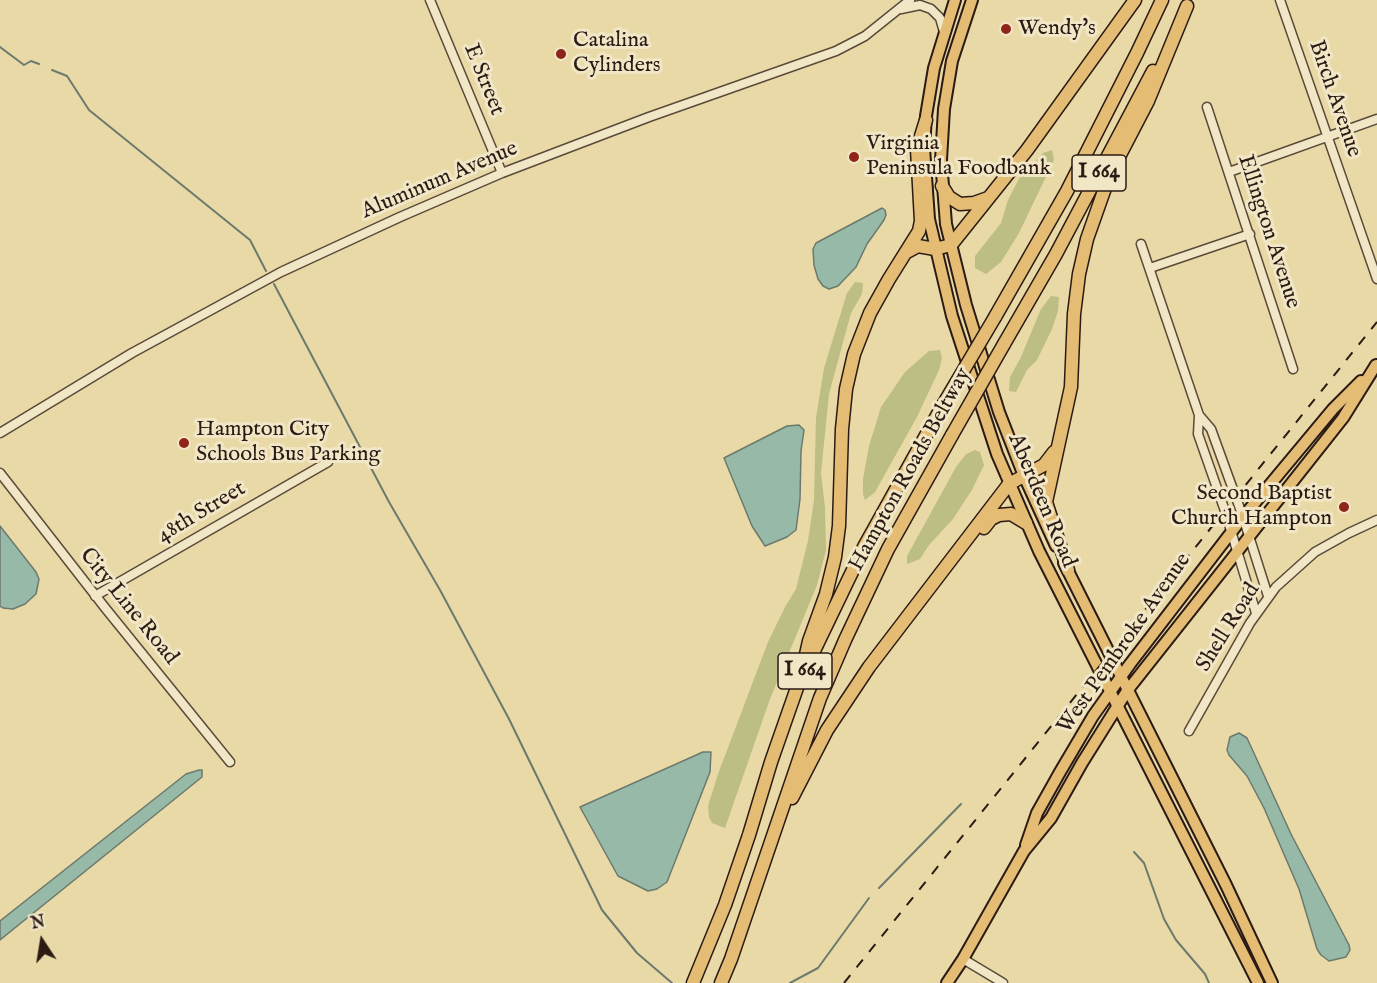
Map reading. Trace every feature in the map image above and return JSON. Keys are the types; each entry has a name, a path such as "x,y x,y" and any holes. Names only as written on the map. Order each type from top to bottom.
{"highway":[{"path":"905,255 918,246 935,249 951,245 1056,111 1135,0"},
{"name":"Hampton Roads Beltway","path":"693,983 742,855 799,682 864,547 1077,171 1162,0"},
{"path":"1068,570 1059,537 1046,506 1071,387 1074,314 1079,274 1087,239 1110,174 1148,101 1188,3"},
{"name":"Hampton Roads Beltway","path":"721,983 820,698 888,549 1056,254 1188,3"},
{"path":"799,682 809,640 826,594 835,557 839,526 842,429 846,389 854,354 870,313 919,231 921,221 917,149 926,120"},
{"path":"942,186 949,197 960,204 974,203 989,198"},
{"path":"777,825 827,730 869,667 1010,484 1046,463 1058,446"},
{"path":"926,594 961,557 994,516 1011,514 1026,523"}],"main road":[{"name":"Aberdeen Road","path":"955,0 934,68 924,148 926,194 935,249 952,316 987,425 1026,523 1258,983"},
{"name":"Aberdeen Road","path":"972,0 949,77 941,140 942,186 951,245 966,305 996,401 1024,476 1120,677 1226,885 1272,983"},
{"name":"West Pembroke Avenue","path":"947,983 1024,851 1037,813 1093,716 1120,677 1231,531 1333,409 1377,365"},
{"name":"West Pembroke Avenue","path":"1024,851 1052,818 1127,691 1342,418 1377,365"}],"street":[{"name":"E Street","path":"430,0 502,174"},
{"name":"Aluminum Avenue","path":"0,433 132,353 281,272 400,217 502,174 604,134 836,51 865,36 910,0"},
{"name":"Birch Avenue","path":"1280,0 1377,279"},
{"path":"895,12 912,6 925,7 940,18 944,32"},
{"name":"Ellington Avenue","path":"1207,107 1293,369"},
{"path":"1229,172 1377,119"},
{"path":"1150,268 1250,234"},
{"path":"1141,244 1199,415 1198,434 1256,613"},
{"path":"1199,415 1211,429 1250,537 1268,596"},
{"name":"48th Street","path":"95,596 328,462"},
{"name":"City Line Road","path":"0,473 95,596 230,762"},
{"name":"Shell Road","path":"1189,732 1256,613 1268,596 1315,552 1377,520"},
{"path":"963,959 1003,983"}],"green space":[{"path":"1052,150 1054,160 1019,233 1001,262 986,274 975,268 975,256 1001,223 1008,200 1020,177 1043,153"},
{"path":"855,282 863,283 862,294 851,313 829,394 821,473 826,550 817,585 770,699 725,828 712,823 708,806 768,642 796,589 808,541 814,500 816,418 824,368 847,293"},
{"path":"1051,296 1059,297 1058,311 1052,329 1037,360 1027,370 1016,392 1009,391 1010,377 1041,309"},
{"path":"940,350 942,358 939,370 917,417 875,492 865,500 863,479 869,446 881,407 905,372 929,351"},
{"path":"975,450 980,452 984,465 972,490 953,519 929,545 920,559 907,564 907,556 956,467 966,454"}],"shaded area":[{"path":"882,208 886,215 884,220 867,244 856,267 838,286 829,289 823,286 818,279 814,265 813,249 816,243"},
{"path":"799,425 804,430 796,530 787,537 765,546 752,526 724,458 787,426"},
{"path":"0,526 39,579 36,594 25,604 13,609 0,606"},
{"path":"1239,733 1247,738 1291,834 1349,945 1350,950 1346,957 1329,961 1317,949 1299,889 1264,808 1247,776 1227,750 1230,737"},
{"path":"703,752 711,752 710,772 667,882 657,889 648,891 618,876 580,807"},
{"path":"202,770 202,777 0,940 0,921 186,774"}],"waterway":[{"path":"0,47 24,65 31,61 39,64"},
{"path":"52,70 67,76 89,110 250,240 266,271"},
{"path":"274,284 389,502 440,590 509,719 602,910 637,953 672,983"},
{"path":"879,888 961,804"},
{"path":"1134,852 1144,863 1164,919 1176,940 1205,974 1209,983"},
{"path":"790,983 818,968 869,898"}],"railway":[{"path":"844,983 1377,322"}],"place":[{"name":"Wendy's","path":"1006,29"},
{"name":"Catalina Cylinders","path":"561,54"},
{"name":"Virginia Peninsula Foodbank","path":"854,157"},
{"name":"Hampton City Schools Bus Parking","path":"184,443"},
{"name":"Second Baptist Church Hampton","path":"1344,507"}]}
